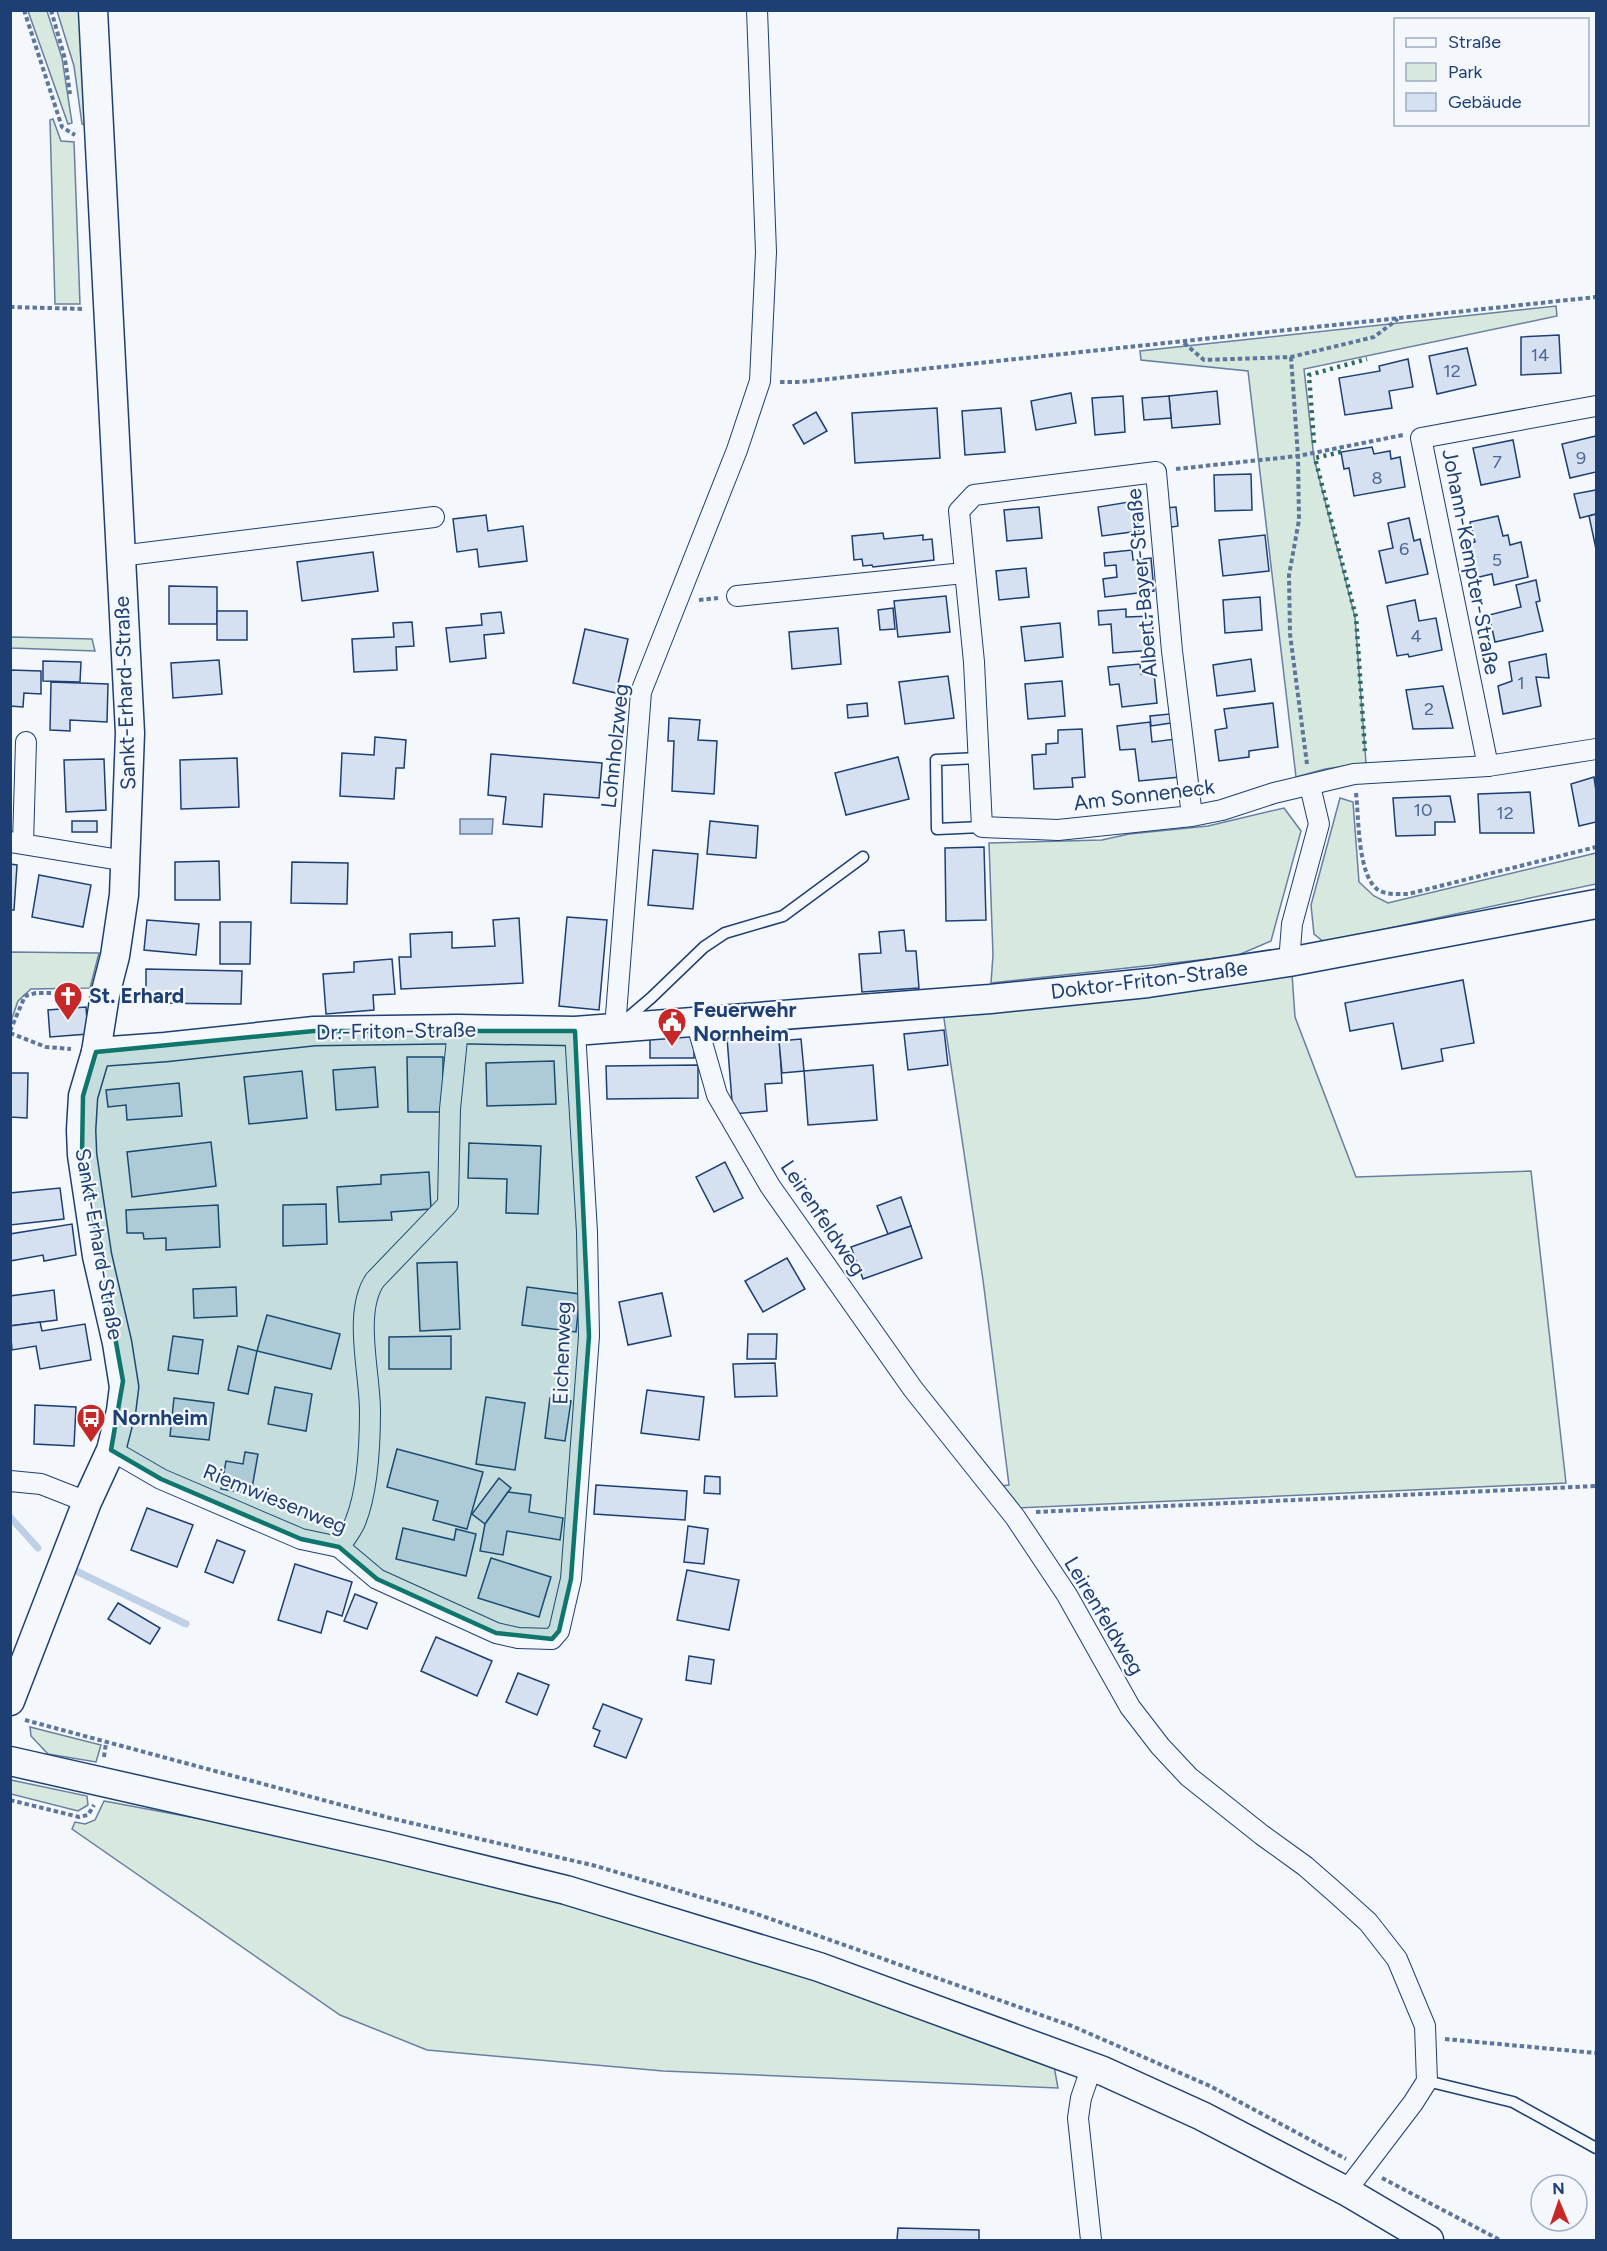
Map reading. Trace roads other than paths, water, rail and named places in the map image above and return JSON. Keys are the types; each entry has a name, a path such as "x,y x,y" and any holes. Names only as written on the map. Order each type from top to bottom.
{"street":[{"name":"Sankt-Erhard-Straße","path":"10,1701 17,1666 111,1450 121,1411 123,1381 97,1256 82,1155 81,1130 83,1096 96,1052 121,915 126,861 130,733 93,10"},
{"name":"Lohnholzweg","path":"615,1028 641,692 737,450 760,381 766,252 757,10"},
{"name":"Johann-Kempter-Straße","path":"1488,765 1421,438 1596,406"},
{"name":"Albert-Bayer-Straße","path":"981,827 974,662 959,511 974,495 1156,472 1172,651 1192,816"},
{"path":"120,556 434,517"},
{"path":"737,596 964,573"},
{"path":"26,742 17,843 126,861"},
{"name":"Am Sonneneck","path":"981,827 1058,830 1192,816 1354,774 1488,765 1596,749"},
{"path":"1289,962 1292,924 1319,824 1310,786"},
{"name":"Doktor-Friton-Straße","path":"696,1021 990,999 1148,983 1289,962 1596,904"},
{"name":"Dr.-Friton-Straße","path":"96,1052 314,1031 458,1029 575,1031 696,1021"},
{"name":"Leirenfeldweg","path":"696,1021 717,1095 770,1186 913,1389 1015,1517 1067,1595 1130,1707 1160,1746 1189,1777 1305,1866 1368,1922 1397,1959 1425,2026 1427,2081"},
{"path":"339,1547 356,1521 366,1475 370,1410 364,1326 369,1288 448,1204 450,1109 458,1029"},
{"name":"Eichenweg","path":"518,1638 552,1639 559,1631 571,1579 589,1336 588,1232 575,1031"},
{"name":"Riemwiesenweg","path":"111,1450 161,1479 282,1531 301,1539 339,1547 377,1579 496,1633 518,1638"},
{"path":"10,1481 41,1484 87,1502"},
{"path":"10,1761 386,1846 566,1890 819,1967 1092,2066 1202,2116 1346,2191 1429,2241"},
{"path":"1091,2241 1078,2118 1081,2098 1092,2066"},
{"path":"1346,2191 1427,2081"}],"lane":[{"path":"978,758 936,760 937,830 981,827"},
{"path":"615,1028 704,948 725,933 783,916 863,857"},
{"path":"1427,2081 1513,2102 1596,2148"}],"water":[{"path":"460,819 493,819 492,834 460,834"}],"waterway":[{"path":"10,1517 38,1548"},
{"path":"74,1570 186,1624"}],"place":[{"name":"St. Erhard","path":"68,1022"},
{"name":"Feuerwehr Nornheim","path":"672,1048"},
{"name":"Nornheim","path":"91,1444"}]}
